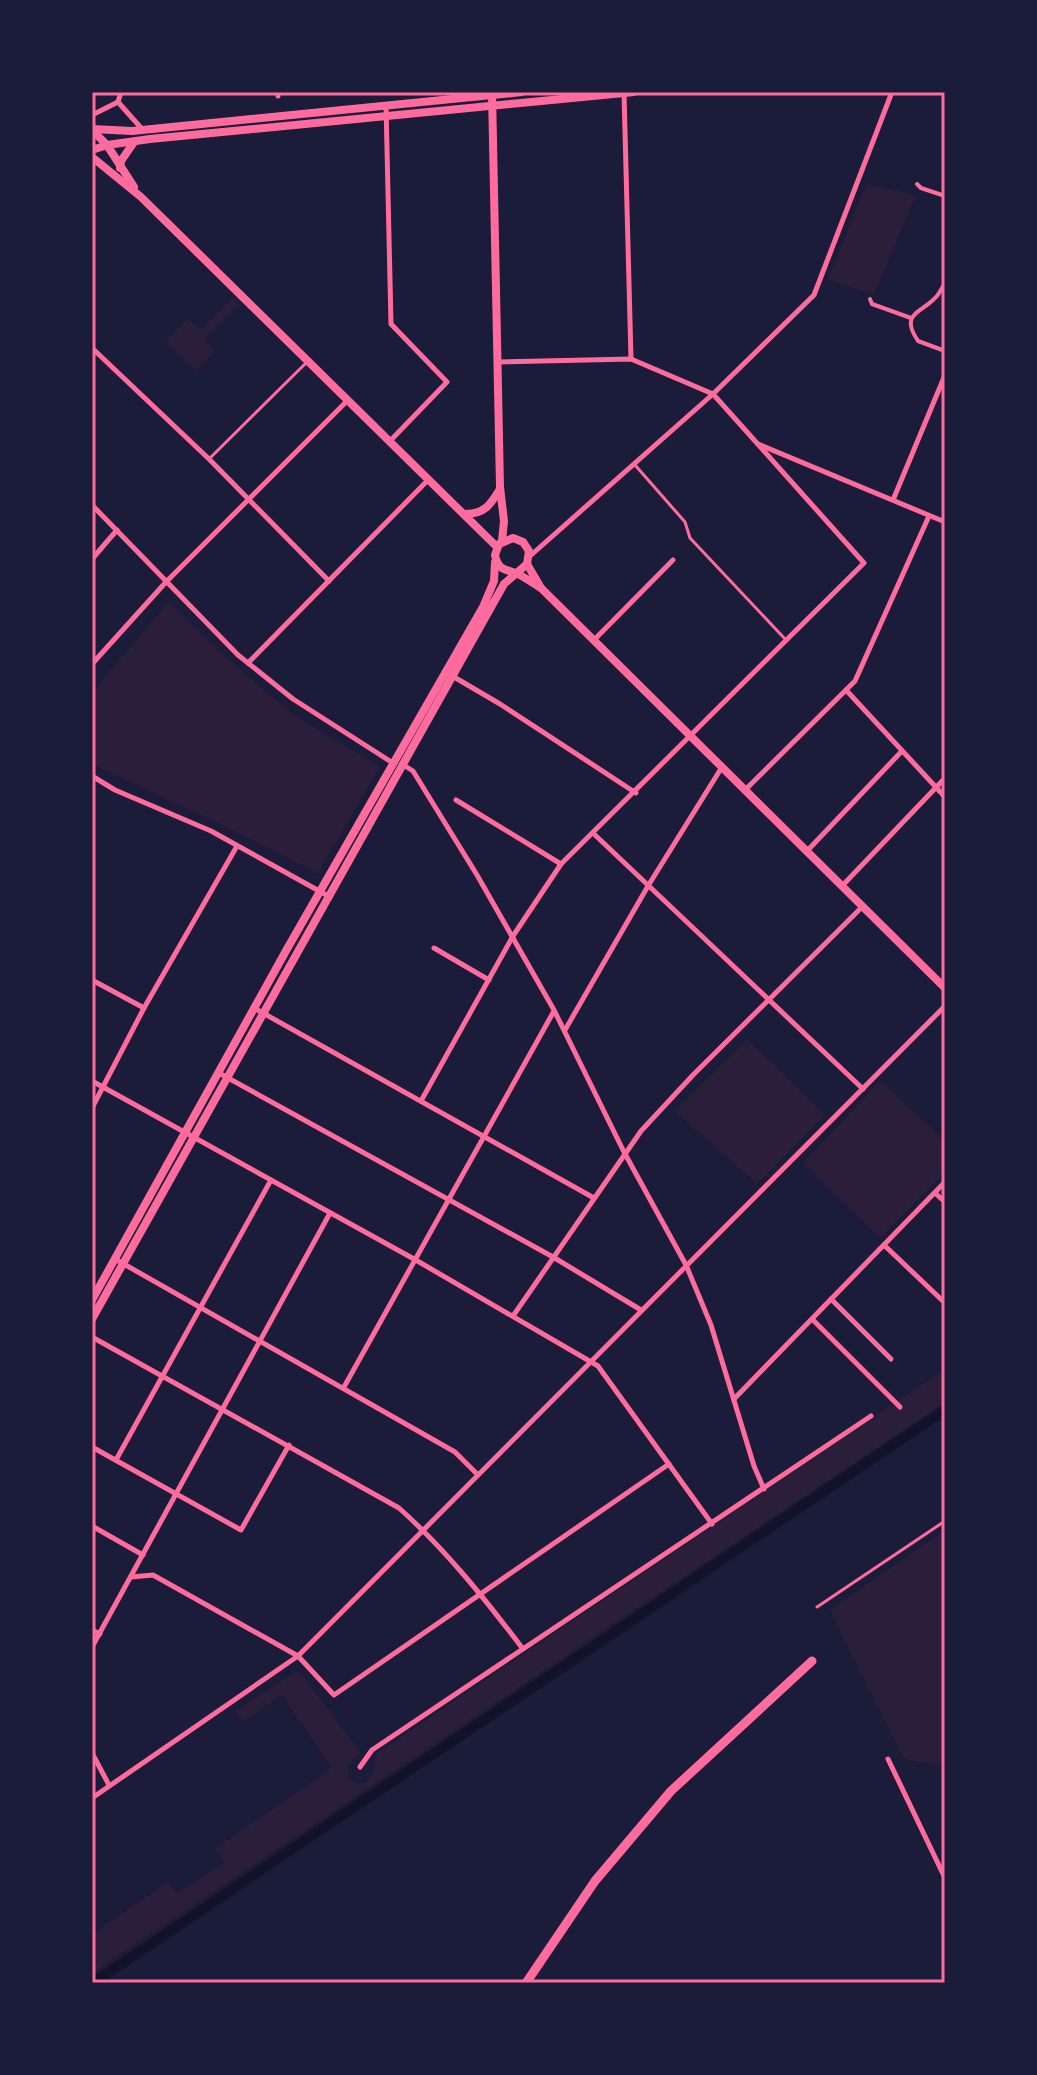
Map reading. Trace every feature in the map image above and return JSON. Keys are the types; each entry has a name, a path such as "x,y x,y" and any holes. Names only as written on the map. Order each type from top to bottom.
{"main road":[{"path":"94,131 142,130 522,92"},
{"path":"97,150 134,141 634,92"},
{"path":"224,1075 254,1008 483,607 494,581 495,559 504,521 500,487 492,94"},
{"path":"94,131 101,141 97,150"},
{"path":"120,169 121,161 134,141"},
{"path":"97,150 120,169 141,197"},
{"path":"97,150 308,361 499,544"},
{"path":"465,514 478,513 487,508 500,487"},
{"path":"504,521 527,546 528,560 541,588"},
{"path":"499,544 513,538 519,539"},
{"path":"495,559 503,570 515,572 541,588 945,988"},
{"path":"92,1319 119,1261 189,1135 264,1014 504,584 528,560"},
{"path":"92,1300 119,1261"},
{"path":"526,1983 595,1881 671,1791 812,1661"}],"street":[{"path":"92,115 118,102 121,92"},
{"path":"624,92 631,359"},
{"path":"528,560 713,394 814,295 892,92"},
{"path":"118,102 142,130"},
{"path":"386,105 391,324 447,382 390,441"},
{"path":"917,184 945,196"},
{"path":"945,282 937,297 913,313 911,318 918,341 945,351"},
{"path":"870,299 872,304 911,318"},
{"path":"92,348 209,459 329,581"},
{"path":"421,1101 513,936 561,864 636,793 689,735 864,563 713,394 631,359 498,362"},
{"path":"893,500 945,375"},
{"path":"92,664 166,582 348,400"},
{"path":"757,444 945,522"},
{"path":"248,663 429,479"},
{"path":"92,505 248,663 293,699 392,763 404,765 413,771 554,1010 624,1152 686,1265 711,1325 764,1489"},
{"path":"745,790 855,681 929,516"},
{"path":"92,559 117,530"},
{"path":"594,640 673,560"},
{"path":"454,677 636,793"},
{"path":"846,690 945,797"},
{"path":"807,851 902,751"},
{"path":"565,1031 648,886 722,767"},
{"path":"92,776 115,790 211,831 330,897"},
{"path":"842,886 945,778"},
{"path":"456,800 561,864"},
{"path":"594,834 863,1089"},
{"path":"92,1108 144,1008 237,846"},
{"path":"513,1316 624,1152 693,1075 863,906"},
{"path":"434,948 489,980"},
{"path":"92,980 144,1008"},
{"path":"92,1798 298,1656 945,1006"},
{"path":"254,1008 594,1198"},
{"path":"344,1387 554,1010"},
{"path":"224,1075 553,1257 641,1310"},
{"path":"92,1081 414,1259 598,1366 712,1524"},
{"path":"116,1460 271,1180"},
{"path":"734,1399 945,1182"},
{"path":"935,1193 945,1202"},
{"path":"92,1647 330,1213"},
{"path":"884,1245 945,1303"},
{"path":"119,1261 455,1452 478,1475"},
{"path":"831,1299 891,1359"},
{"path":"812,1319 900,1407"},
{"path":"92,1337 399,1508 480,1593 523,1649"},
{"path":"360,1767 372,1750 871,1416"},
{"path":"92,1447 241,1530 289,1445"},
{"path":"131,1577 153,1575 298,1656 334,1695 669,1464"},
{"path":"92,1526 143,1555"},
{"path":"92,1630 100,1634"},
{"path":"92,1753 109,1785"},
{"path":"888,1759 945,1878"}],"lane":[{"path":"209,459 308,361"},
{"path":"634,464 685,522 690,538 786,640"},
{"path":"817,1607 945,1521"}],"shaded area":[{"path":"866,184 916,195 874,295 828,280"},
{"path":"233,298 239,304 204,339 215,351 196,371 166,341 188,319 201,330"},
{"path":"169,601 229,660 277,701 315,728 380,766 318,874 92,764 92,693"},
{"path":"747,1039 825,1115 757,1184 674,1111"},
{"path":"881,1080 945,1142 945,1172 880,1238 803,1163"},
{"path":"945,1369 945,1402 92,1973 92,1934 168,1882 177,1893 224,1863 215,1849 332,1768 282,1695 243,1722 234,1711 299,1670 361,1753 348,1764 348,1778 356,1783 366,1783 374,1770 375,1755"},
{"path":"945,1530 945,1767 904,1759 830,1610"}],"waterway":[{"path":"93,1983 945,1410"}]}
